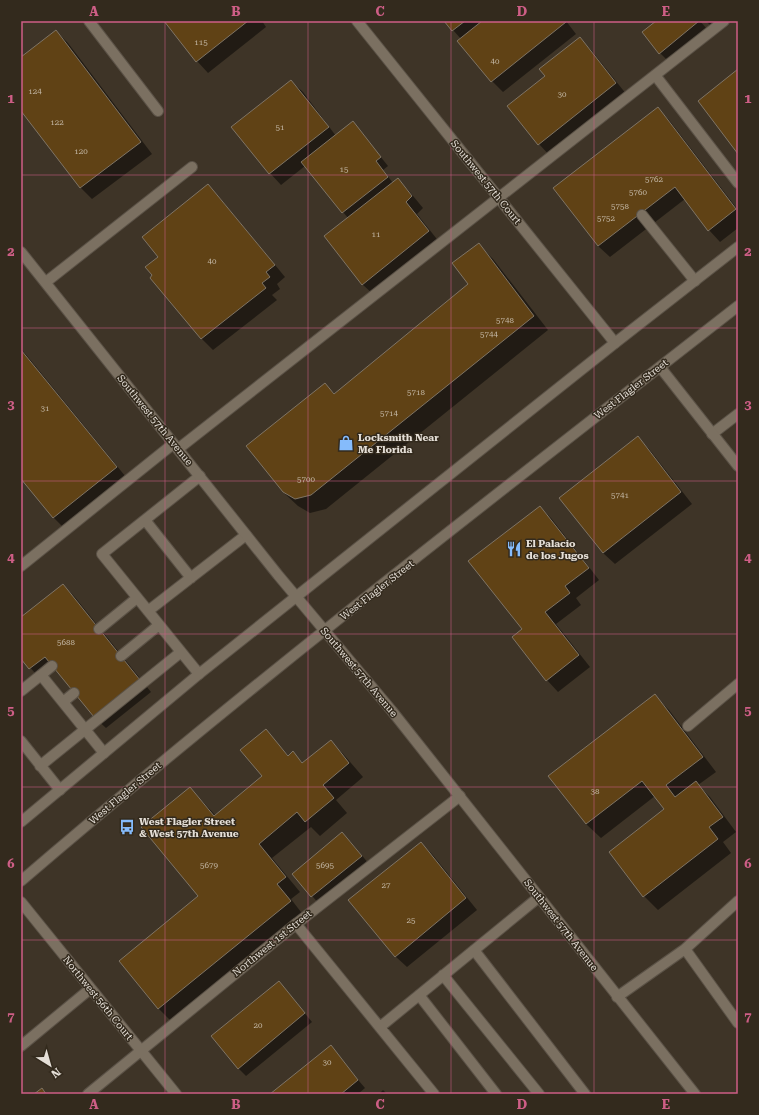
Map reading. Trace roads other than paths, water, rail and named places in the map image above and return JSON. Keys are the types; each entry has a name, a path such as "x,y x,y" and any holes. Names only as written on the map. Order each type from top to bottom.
{"main road":[{"path":"89,21 158,110"},
{"name":"Southwest 57th Court","path":"357,21 615,343"},
{"path":"21,566 499,199 655,74 724,21"},
{"path":"655,74 738,183"},
{"path":"46,282 192,167"},
{"path":"642,215 695,281"},
{"path":"21,822 199,674 738,247"},
{"name":"Southwest 57th Avenue","path":"21,252 246,535 392,711 695,1094"},
{"name":"West Flagler Street","path":"21,881 110,805 325,630 738,306"},
{"path":"660,367 738,466"},
{"path":"712,434 738,414"},
{"path":"199,674 102,554 200,476"},
{"path":"145,520 191,578"},
{"path":"148,611 246,535"},
{"path":"100,629 137,598"},
{"path":"121,656 159,625"},
{"path":"40,766 181,652"},
{"path":"21,691 52,666"},
{"path":"41,675 104,753"},
{"path":"688,726 738,684"},
{"path":"63,702 74,693"},
{"path":"21,741 60,790"},
{"name":"Northwest 1st Street","path":"88,1094 296,924 460,796"},
{"path":"380,1027 539,897"},
{"path":"617,997 685,949 738,900"},
{"name":"Northwest 56th Court","path":"21,902 176,1094"},
{"path":"296,924 434,1094"},
{"path":"685,949 738,1023"},
{"path":"474,950 585,1094"},
{"path":"443,975 539,1094"},
{"path":"21,1046 90,989"},
{"path":"419,995 496,1094"}],"place":[{"name":"Locksmith Near Me Florida","path":"346,443"},
{"name":"El Palacio de los Jugos","path":"514,549"},
{"name":"West Flagler Street & West 57th Avenue","path":"127,827"}]}
